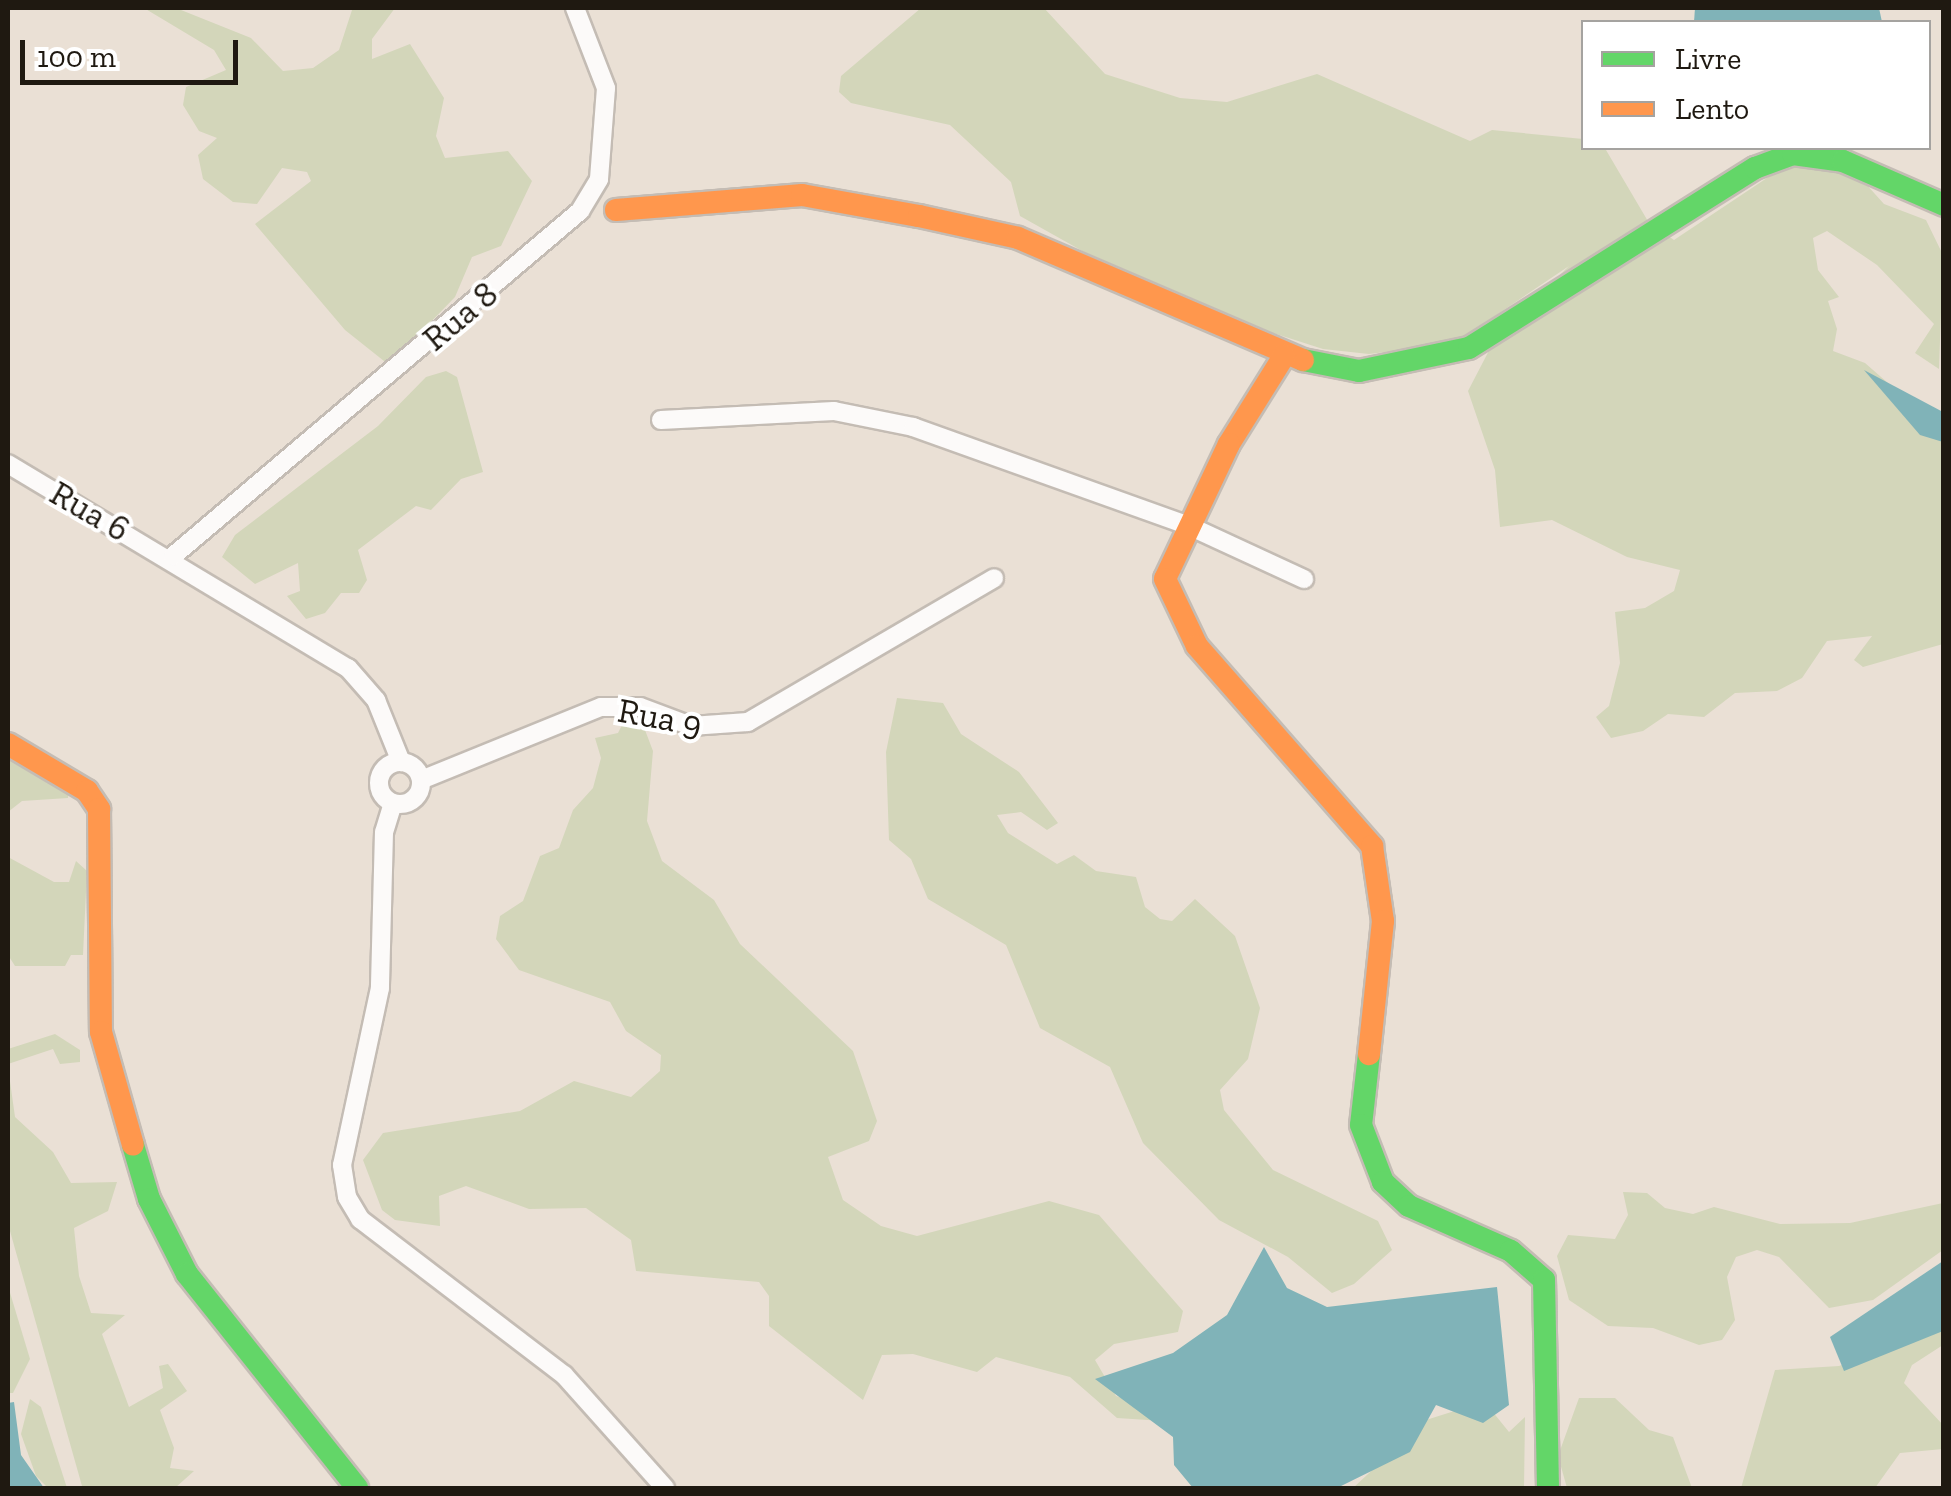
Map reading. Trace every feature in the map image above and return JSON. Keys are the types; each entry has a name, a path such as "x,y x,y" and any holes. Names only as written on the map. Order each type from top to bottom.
{"street":[{"name":"Rua 8","path":"173,556 580,211 599,179 606,88 575,8"},
{"path":"616,210 802,195 919,216 1018,238 1274,351 1359,372 1469,348 1755,168 1793,154 1843,161 1944,204"},
{"path":"1274,351 1187,524 1165,580 1181,622 1372,846 1383,921 1360,1093 1370,1158 1409,1206 1511,1251 1544,1280 1548,1488"},
{"path":"661,420 834,410 990,450 1187,524 1304,579"},
{"name":"Rua 6","path":"8,464 173,556 348,668 376,700 402,762"},
{"name":"Rua 9","path":"421,780 601,706 640,708 692,726 748,722 994,578"},
{"path":"8,744 87,790 99,809 101,1032 149,1199 186,1274 356,1488"},
{"path":"402,762 421,780 414,799 394,803 380,790 380,777 402,762"},
{"path":"394,803 384,832 380,988 342,1165 347,1197 360,1218 564,1374 665,1488"}],"green space":[{"path":"144,8 176,8 251,38 283,71 313,68 339,50 352,10 341,8 395,8 372,39 372,59 410,44 444,98 436,136 445,158 508,151 532,181 501,246 472,257 455,297 389,365 345,330 255,224 311,181 307,172 282,168 257,204 233,202 203,179 198,155 217,138 199,131 183,105 186,87 226,70 214,50"},
{"path":"921,8 1044,8 1105,74 1180,98 1227,102 1317,74 1470,141 1492,130 1581,139 1581,150 1606,150 1649,223 1674,240 1791,162 1857,174 1884,204 1926,220 1943,255 1939,369 1915,353 1934,324 1877,265 1827,231 1813,238 1818,270 1839,297 1828,301 1837,329 1833,351 1865,363 1943,431 1943,644 1863,667 1854,660 1872,636 1827,641 1802,678 1777,691 1735,693 1704,717 1668,714 1643,731 1611,738 1596,717 1609,706 1620,663 1615,612 1645,608 1674,591 1680,570 1627,557 1552,520 1500,527 1495,470 1468,391 1495,339 1569,266 1453,344 1369,354 1323,349 1168,299 1020,216 1011,182 950,125 851,103 839,92 841,76"},
{"path":"446,371 457,377 483,472 461,479 431,510 416,506 358,550 367,580 359,593 341,593 325,613 306,619 287,596 300,591 298,563 255,584 222,557 235,535 378,426 426,377"},
{"path":"897,698 943,703 961,734 1019,772 1058,823 1047,830 1021,812 997,815 1008,833 1057,864 1074,855 1096,871 1136,877 1145,907 1160,919 1172,921 1195,899 1235,936 1260,1008 1248,1059 1220,1090 1224,1110 1273,1170 1378,1221 1392,1250 1354,1284 1332,1293 1288,1257 1219,1220 1143,1143 1110,1067 1040,1028 1006,945 928,899 911,859 889,840 886,752"},
{"path":"626,717 645,730 653,751 647,821 662,861 714,900 740,944 853,1051 877,1121 869,1141 828,1157 843,1200 881,1226 917,1236 1049,1201 1099,1215 1183,1311 1178,1332 1114,1344 1095,1360 1116,1396 1158,1409 1163,1421 1117,1418 1070,1377 996,1357 977,1372 913,1354 882,1355 863,1400 769,1326 769,1296 759,1282 636,1271 631,1240 586,1208 529,1209 466,1186 439,1196 440,1226 395,1220 382,1210 363,1160 383,1133 520,1111 574,1081 631,1097 660,1071 661,1055 626,1031 610,1002 519,970 496,939 500,916 523,901 540,856 559,848 573,810 593,788 601,758 595,738 618,733"},
{"path":"8,753 69,788 68,798 22,801 8,812"},
{"path":"8,857 54,882 69,882 76,861 87,871 83,955 71,955 65,966 15,966 8,955"},
{"path":"55,1034 80,1050 80,1062 60,1064 53,1049 8,1064 8,1049"},
{"path":"8,1067 15,1117 53,1152 71,1183 117,1182 108,1211 74,1228 79,1276 91,1313 125,1315 102,1334 129,1407 163,1388 159,1366 168,1364 187,1391 160,1410 174,1448 170,1468 194,1471 175,1488 82,1486 8,1224"},
{"path":"1623,1192 1647,1193 1665,1208 1693,1214 1714,1207 1780,1224 1850,1223 1943,1203 1943,1250 1873,1300 1829,1308 1779,1257 1757,1250 1736,1257 1727,1277 1735,1320 1722,1340 1699,1345 1653,1328 1608,1326 1569,1300 1557,1256 1568,1235 1615,1239 1628,1215"},
{"path":"8,1286 30,1359 13,1393 8,1393"},
{"path":"1943,1330 1943,1345 1912,1365 1904,1383 1943,1425 1943,1449 1900,1453 1875,1488 1741,1488 1775,1370 1839,1366"},
{"path":"1579,1398 1615,1398 1649,1430 1673,1437 1692,1488 1567,1488 1558,1456"},
{"path":"30,1399 41,1407 67,1488 48,1488 36,1476 21,1434"},
{"path":"1464,1408 1492,1411 1509,1432 1525,1417 1524,1488 1353,1488 1426,1420"}],"water":[{"path":"1695,8 1879,8 1882,20 1694,20"},
{"path":"1864,370 1943,412 1943,442 1920,435"},
{"path":"1264,1247 1287,1288 1327,1307 1497,1287 1509,1405 1483,1423 1436,1405 1410,1452 1337,1488 1193,1488 1174,1465 1173,1437 1095,1379 1173,1353 1227,1315"},
{"path":"1943,1261 1943,1331 1844,1371 1830,1337"},
{"path":"14,1402 21,1455 44,1488 8,1488 8,1403"}],"traffic: fast":[{"path":"1303,360 1359,371 1469,348 1755,168 1793,154 1843,161 1944,205"},
{"path":"1369,1054 1361,1125 1383,1182 1409,1206 1511,1251 1544,1280 1548,1488"},
{"path":"133,1145 149,1199 187,1274 357,1488"}],"traffic: slow":[{"path":"616,210 802,195 919,216 1018,238 1303,360"},
{"path":"1284,356 1229,444 1165,579 1197,646 1372,846 1383,921 1369,1054"},
{"path":"8,744 87,791 99,809 101,1032 133,1145"}]}
